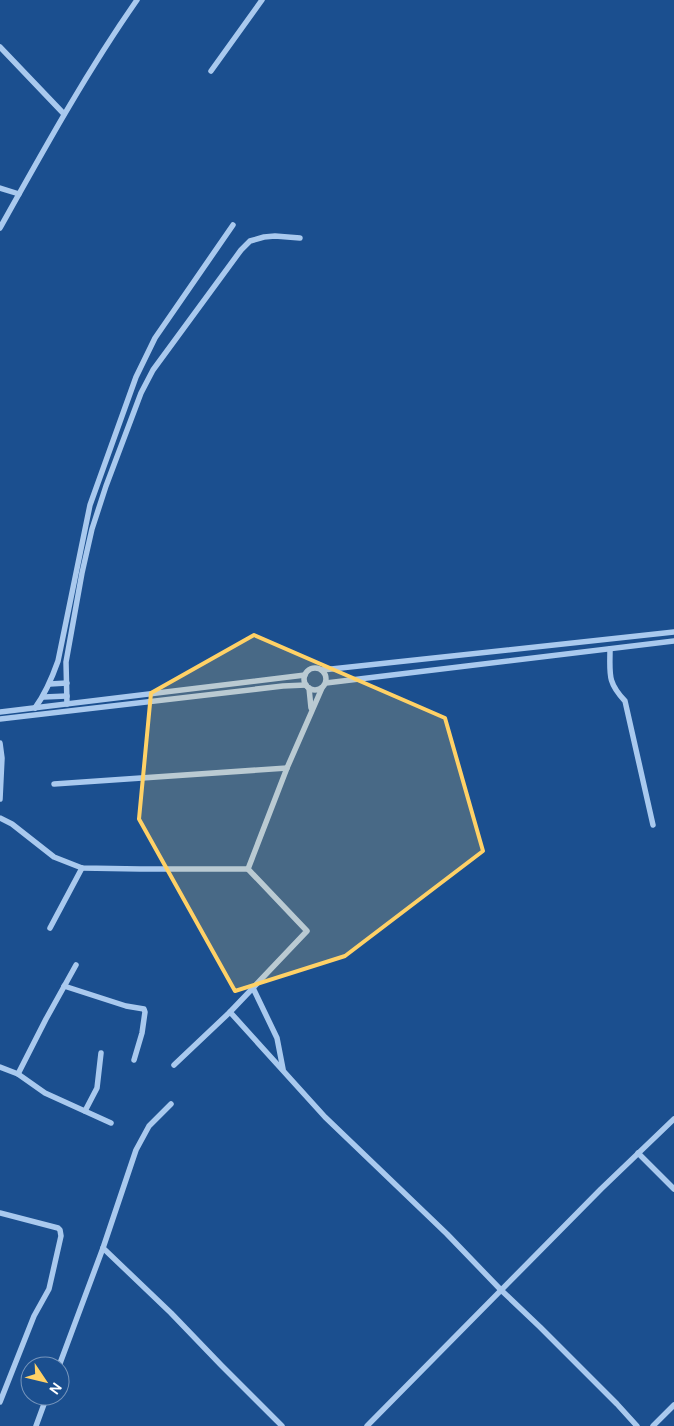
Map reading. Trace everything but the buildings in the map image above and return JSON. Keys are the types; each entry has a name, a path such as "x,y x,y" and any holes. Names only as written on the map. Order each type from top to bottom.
{"street":[{"path":"0,228 64,114 137,0"},
{"path":"211,71 262,0"},
{"path":"0,47 64,114"},
{"path":"0,188 19,194"},
{"path":"36,708 44,697 58,661 90,505 136,377 155,338 233,226"},
{"path":"67,704 66,662 92,529 141,393 153,370 241,250 250,241 275,236 300,238"},
{"path":"0,712 305,674 311,669 317,668 322,670 674,632"},
{"path":"0,719 273,687 308,687 316,690 324,685 674,640"},
{"path":"610,649 610,680 616,691 625,701 653,826"},
{"path":"248,869 287,768 311,710 324,685 326,678 322,670"},
{"path":"305,674 304,678 308,687 311,710"},
{"path":"50,684 67,683"},
{"path":"44,697 67,696"},
{"path":"0,743 2,758 0,799"},
{"path":"54,784 287,768"},
{"path":"0,818 12,824 54,856 82,868 248,869 307,931 230,1012 174,1065"},
{"path":"50,928 82,868"},
{"path":"18,1074 76,965"},
{"path":"64,986 126,1006 144,1009 142,1033 134,1060"},
{"path":"253,988 277,1038 284,1071"},
{"path":"230,1012 325,1117 447,1234 617,1404 636,1426"},
{"path":"85,1111 97,1088 100,1053"},
{"path":"0,1067 18,1074 45,1093 111,1123"},
{"path":"63,1356 103,1248 136,1150 149,1126 171,1104"},
{"path":"367,1426 601,1189 674,1119"},
{"path":"638,1153 674,1189"},
{"path":"0,1213 58,1228 61,1236 49,1289 34,1316 2,1390 0,1402"},
{"path":"103,1248 171,1313 282,1426"},
{"path":"653,1426 674,1405"},
{"path":"36,1426 43,1406"}],"highlighted area":[{"path":"254,635 445,718 483,851 345,956 235,991 139,819 151,693"}]}
